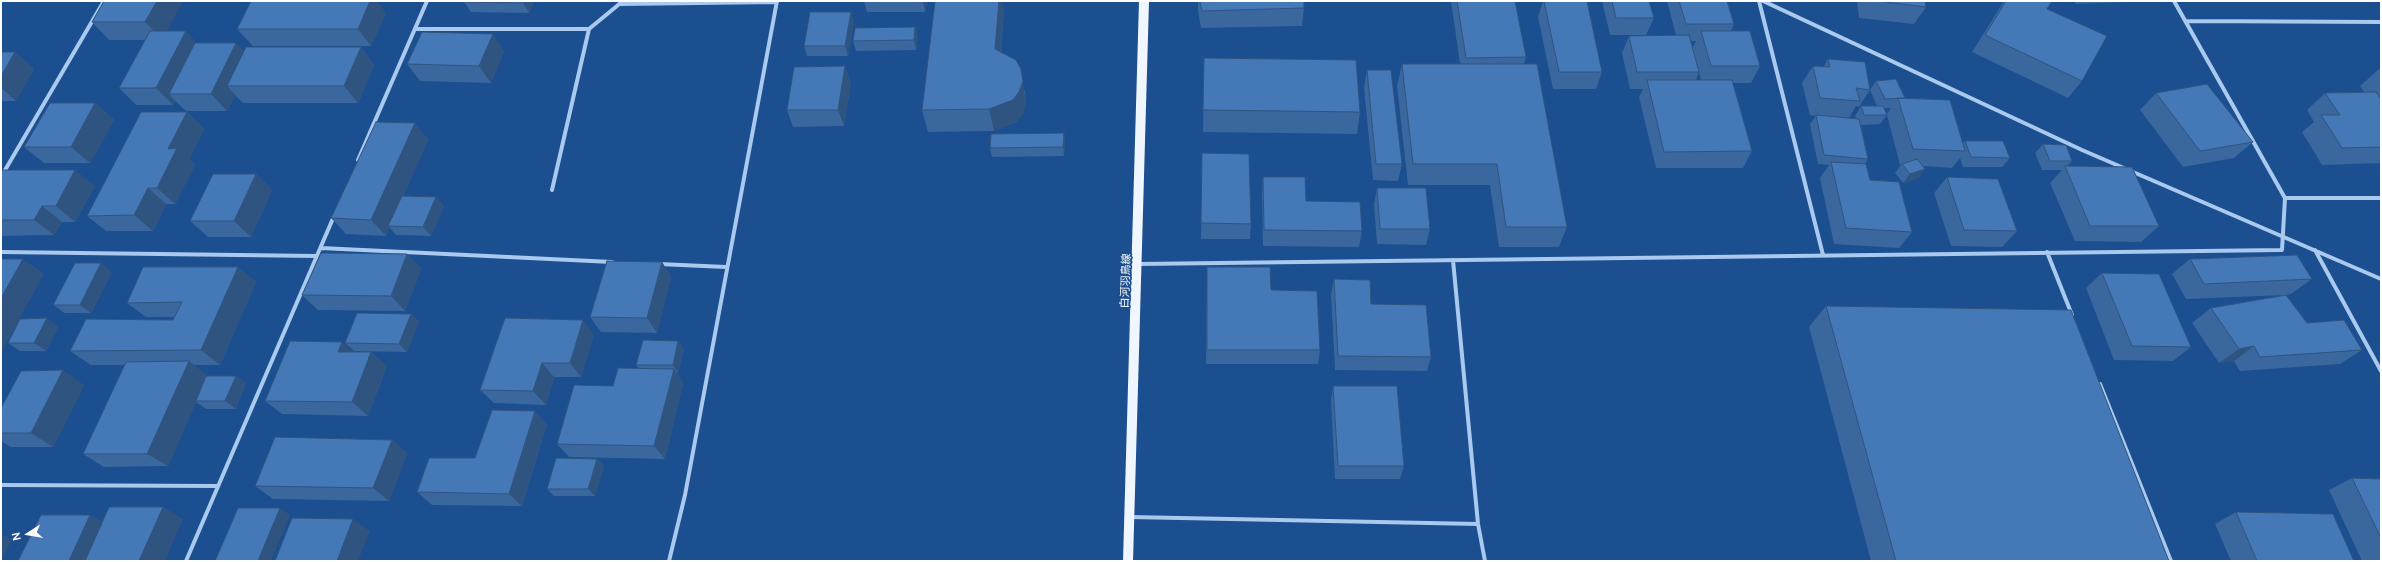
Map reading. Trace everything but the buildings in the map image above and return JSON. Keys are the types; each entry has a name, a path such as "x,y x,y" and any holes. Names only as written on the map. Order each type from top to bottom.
{"main road":[{"name":"白河羽鳥線","path":"1128,561 1138,264 1144,1"}],"street":[{"path":"1,177 104,1"},
{"path":"355,168 427,1"},
{"path":"552,190 589,29 623,1"},
{"path":"1759,1 1823,255"},
{"path":"1762,1 2082,150 2381,279"},
{"path":"1138,264 2282,250 2285,198 2174,1"},
{"path":"620,4 777,2 726,268 685,494 669,561"},
{"path":"2186,21 2381,22"},
{"path":"415,29 589,29"},
{"path":"2285,198 2381,198"},
{"path":"186,561 337,211"},
{"path":"321,248 615,262"},
{"path":"2315,250 2381,371"},
{"path":"1,252 317,256"},
{"path":"2047,252 2073,318"},
{"path":"1453,260 1478,524 1485,561"},
{"path":"655,264 726,268"},
{"path":"2097,377 2171,561"},
{"path":"1,485 218,486"},
{"path":"1130,517 1478,524"}]}
